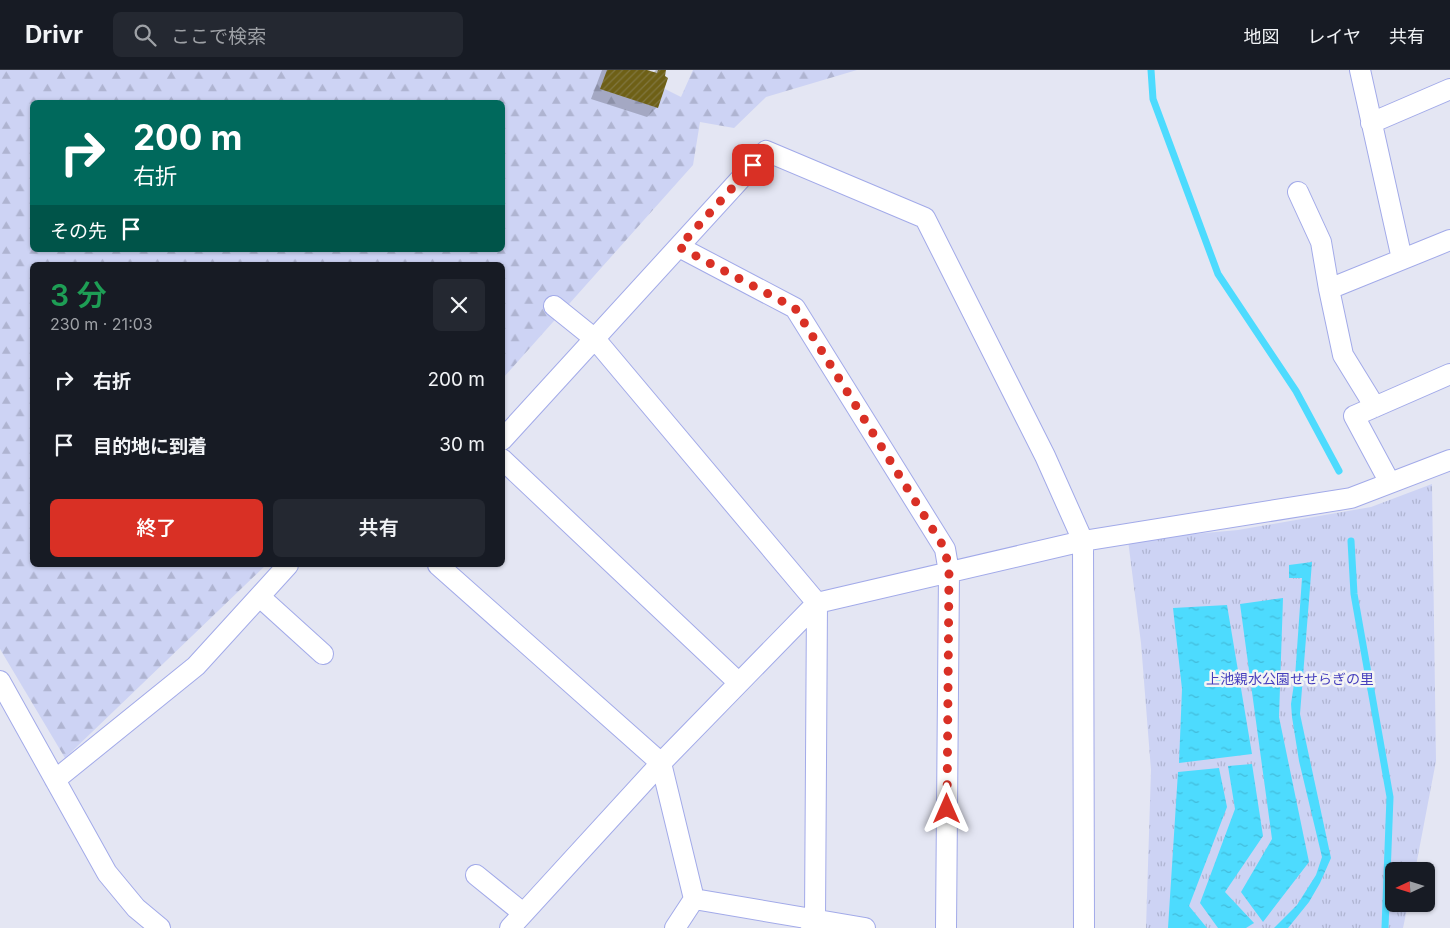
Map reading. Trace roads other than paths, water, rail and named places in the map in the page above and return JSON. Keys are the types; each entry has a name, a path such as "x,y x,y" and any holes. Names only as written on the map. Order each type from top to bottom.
{"street":[{"path":"1360,70 1402,260"},
{"path":"1371,123 1450,89"},
{"path":"505,437 766,151 925,218 1045,456 1083,541 1084,928"},
{"path":"1298,192 1321,242 1329,289 1344,355 1375,407"},
{"path":"1329,289 1450,240"},
{"path":"679,247 795,308 945,549 949,572 946,928"},
{"path":"554,306 595,339 817,603 813,924"},
{"path":"1390,483 1354,416 1450,374"},
{"path":"510,928 661,763 817,603 1083,541 1351,498 1450,460"},
{"path":"505,462 739,683"},
{"path":"55,780 196,666 286,567"},
{"path":"440,567 661,763 694,899 675,928"},
{"path":"260,597 323,654"},
{"path":"0,681 107,873 136,908 160,928"},
{"path":"476,875 523,913"},
{"path":"694,899 813,924 865,928"}],"water":[{"path":"1312,562 1300,714 1331,858 1309,902 1288,928 1274,928 1297,905 1316,875 1322,857 1299,761 1291,704 1295,677 1302,578 1289,578 1289,565"},
{"path":"1283,598 1279,717 1309,862 1263,922 1241,892 1272,839 1240,604"},
{"path":"1227,605 1252,754 1179,763 1182,689 1173,608"},
{"path":"1252,764 1263,836 1225,892 1254,923 1246,928 1218,928 1200,903 1235,809 1228,766"},
{"path":"1219,768 1227,807 1189,906 1207,928 1168,928 1178,772"}],"waterway":[{"path":"1151,70 1153,99 1218,274 1296,391 1339,471"},
{"path":"1351,541 1354,594 1390,797 1385,928"}],"park label":[{"name":"上池親水公園せせらぎの里","path":"1290,679"}]}
